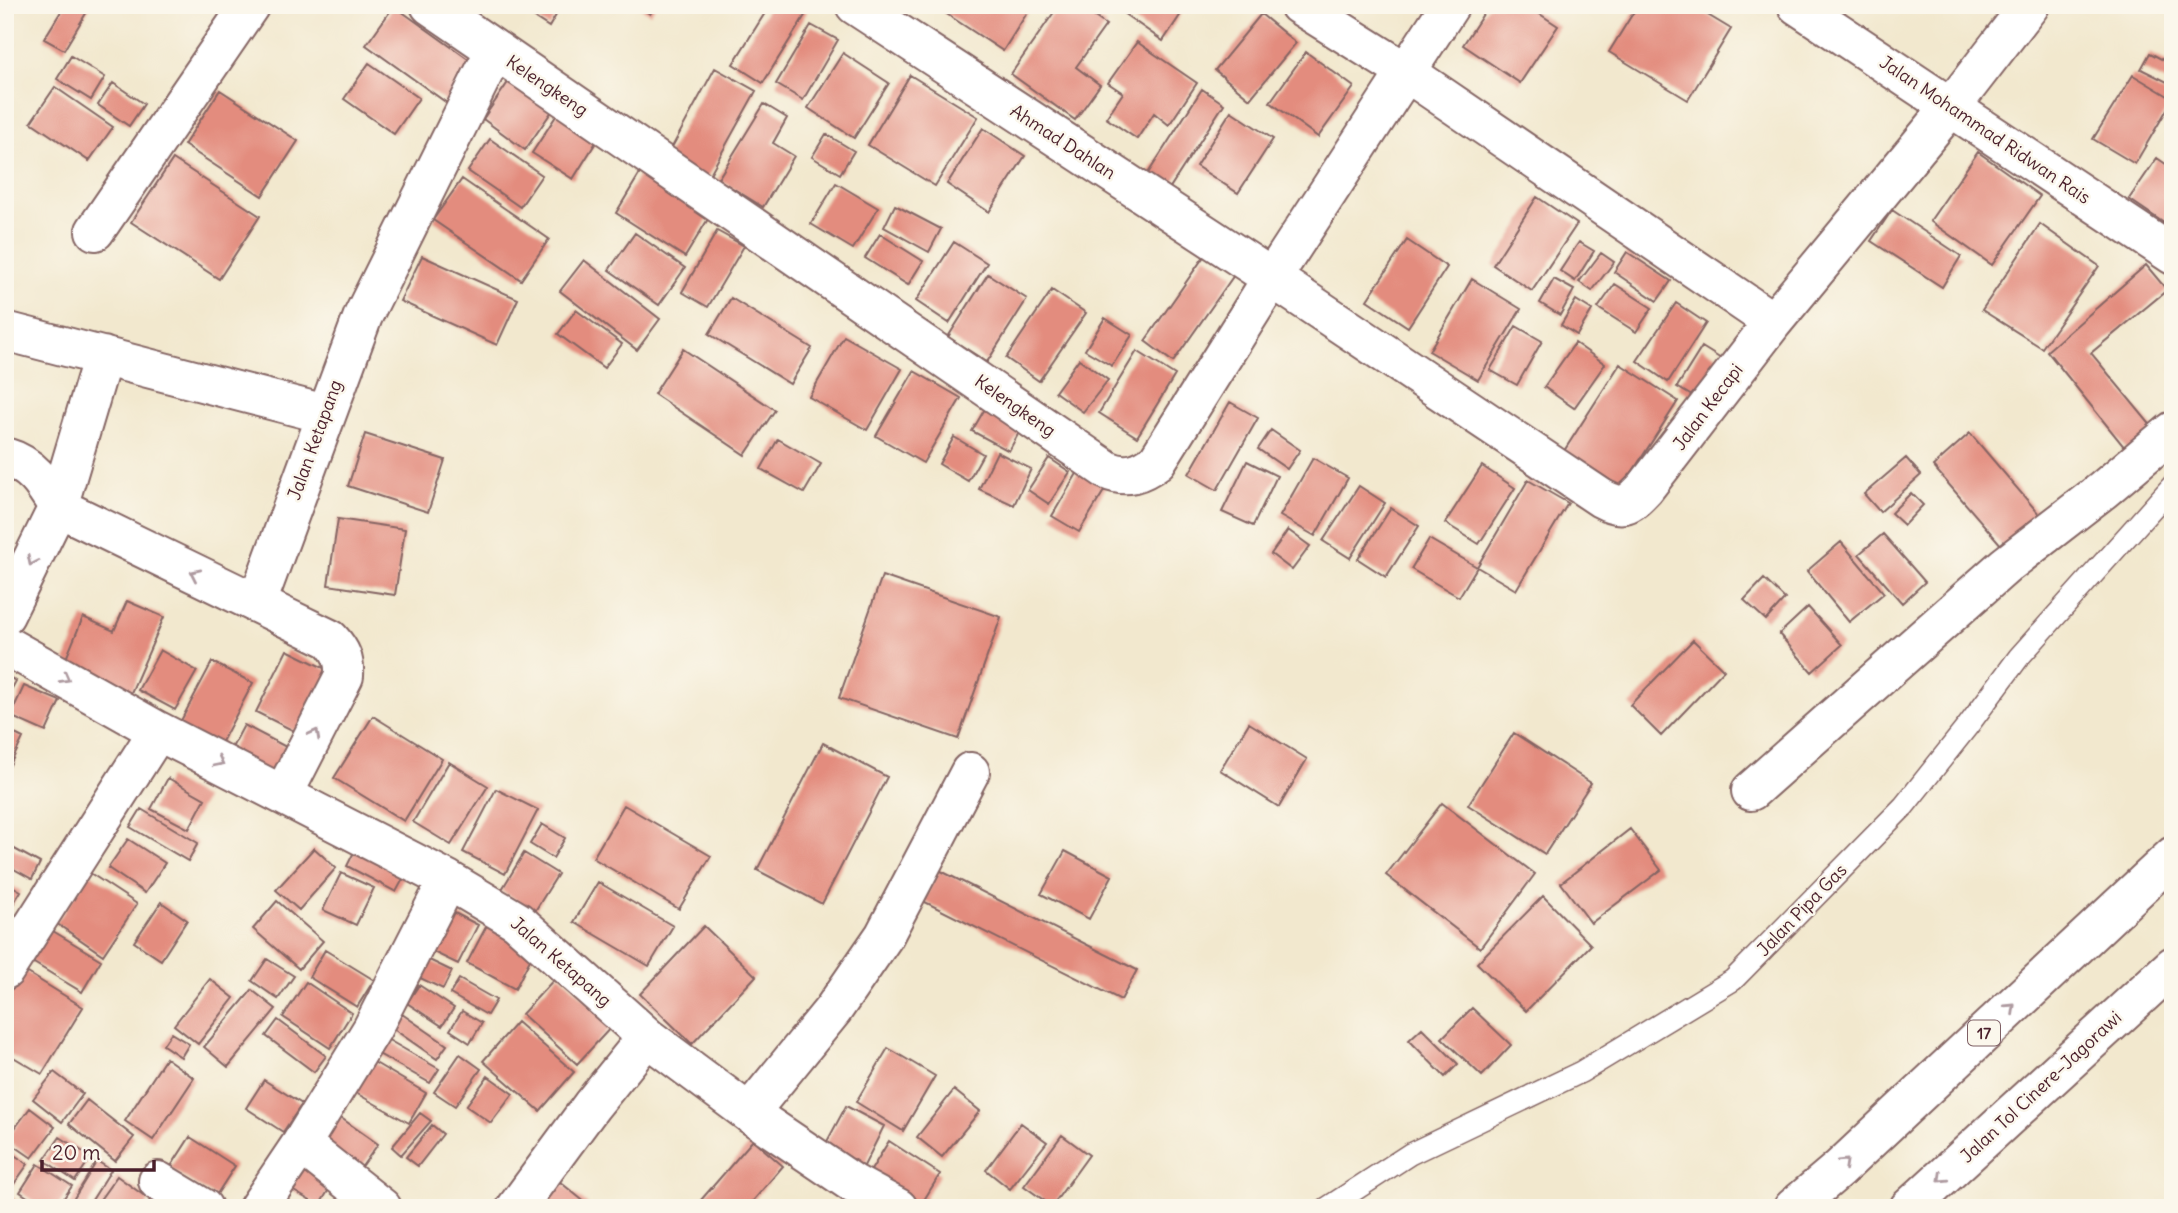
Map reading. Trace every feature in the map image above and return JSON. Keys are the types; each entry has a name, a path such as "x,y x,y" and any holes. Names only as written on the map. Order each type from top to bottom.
{"main road":[{"path":"95,231 250,5"},
{"name":"Kelengkeng","path":"430,5 1118,475 1143,471 1157,461 1272,278 1450,5"},
{"name":"Ahmad Dahlan","path":"855,5 1272,278"},
{"path":"1299,5 1406,72 1773,322 1951,107 2030,5"},
{"name":"Jalan Mohammad Ridwan Rais","path":"1797,5 2173,255"},
{"name":"Jalan Ketapang","path":"257,603 362,316 495,50"},
{"name":"Jalan Kecapi","path":"1272,278 1601,498 1619,505 1632,502 1645,488 1773,322"},
{"path":"5,331 325,414"},
{"path":"5,615 58,507 103,356"},
{"path":"1751,791 2006,565 2103,490 2173,431"},
{"path":"5,457 33,470 58,507 330,639 342,654 345,665 341,684 283,794"},
{"name":"Jalan Ketapang","path":"5,645 158,731 448,880 517,921 648,1037 749,1113 854,1184 898,1208"},
{"path":"5,970 158,731"},
{"path":"749,1113 833,1010 884,936 970,772"},
{"name":"17","path":"1793,1208 1839,1169 2173,856"},
{"path":"258,1208 372,1030 448,880"},
{"name":"Jalan Tol Cinere–Jagorawi","path":"1909,1208 2173,966"},
{"path":"516,1208 592,1105 648,1037"},
{"path":"301,1144 382,1208"},
{"path":"158,1181 203,1208"}],"lane":[{"name":"Jalan Pipa Gas","path":"1327,1208 1410,1154 1581,1072 1733,980 1904,806 2019,657 2173,485"}],"building":[{"path":"65,5 91,5 64,50 44,39"},
{"path":"515,5 562,5 549,27"},
{"path":"637,5 656,5 650,14"},
{"path":"770,5 796,5 807,12 763,83 733,64"},
{"path":"1032,5 1003,51 936,7"},
{"path":"1059,5 1078,5 1106,25 1076,67 1100,85 1075,120 1011,74"},
{"path":"1128,5 1187,5 1163,41 1123,13"},
{"path":"1489,5 1526,5 1558,26 1520,83 1463,45"},
{"path":"1638,5 1691,5 1731,29 1688,100 1609,52"},
{"path":"394,6 475,64 447,103 366,45"},
{"path":"1261,14 1296,43 1250,99 1215,70"},
{"path":"811,25 838,40 803,100 776,84"},
{"path":"1137,42 1197,83 1169,125 1154,113 1137,139 1106,118 1123,93 1108,83"},
{"path":"1306,52 1354,87 1318,137 1270,102"},
{"path":"843,53 889,83 854,138 808,108"},
{"path":"2150,53 2173,65 2173,85 2141,69"},
{"path":"71,56 105,77 91,100 57,79"},
{"path":"369,63 419,98 394,134 344,99"},
{"path":"715,68 756,91 705,183 665,160"},
{"path":"910,75 978,117 935,186 868,145"},
{"path":"2133,75 2173,99 2135,164 2093,139"},
{"path":"509,81 552,111 525,150 483,119"},
{"path":"113,83 144,104 129,126 98,105"},
{"path":"55,87 113,127 89,161 31,122"},
{"path":"1202,89 1224,104 1169,189 1147,175"},
{"path":"220,90 298,141 262,196 184,145"},
{"path":"764,104 787,118 773,143 794,156 763,207 718,179"},
{"path":"1231,111 1273,139 1238,193 1196,166"},
{"path":"558,113 598,139 573,179 532,153"},
{"path":"5,125 14,131 5,143"},
{"path":"983,128 1025,156 989,212 947,184"},
{"path":"826,134 854,151 840,174 812,157"},
{"path":"490,139 542,175 520,207 468,171"},
{"path":"1978,152 2040,196 1992,265 1930,221"},
{"path":"2157,158 2173,169 2173,210 2164,223 2129,199"},
{"path":"173,159 260,216 219,279 131,222"},
{"path":"642,170 711,214 685,257 616,213"},
{"path":"462,179 549,239 521,280 433,220"},
{"path":"836,183 878,208 853,249 811,224"},
{"path":"1537,197 1577,224 1532,291 1493,265"},
{"path":"895,205 941,229 929,252 884,227"},
{"path":"1892,210 1961,256 1942,287 1871,241"},
{"path":"2040,224 2099,266 2042,348 1982,310"},
{"path":"717,231 744,246 708,307 682,292"},
{"path":"635,233 685,268 659,305 609,270"},
{"path":"880,234 923,261 908,285 865,258"},
{"path":"1407,240 1447,267 1408,327 1367,300"},
{"path":"954,242 987,263 949,323 916,301"},
{"path":"1579,242 1594,251 1575,281 1560,271"},
{"path":"1627,252 1671,281 1657,301 1614,272"},
{"path":"1601,253 1614,262 1592,291 1579,282"},
{"path":"1205,255 1234,275 1173,362 1145,341"},
{"path":"422,256 518,299 497,345 400,301"},
{"path":"584,260 660,319 637,350 560,291"},
{"path":"2146,265 2167,290 2091,353 2153,428 2129,453 2047,351"},
{"path":"988,274 1027,299 987,362 948,337"},
{"path":"1472,279 1521,309 1478,380 1429,351"},
{"path":"1554,279 1574,290 1560,315 1540,303"},
{"path":"1615,284 1652,308 1636,332 1598,308"},
{"path":"1052,290 1086,313 1039,381 1006,358"},
{"path":"731,298 812,348 790,384 709,334"},
{"path":"1576,300 1592,310 1577,335 1561,325"},
{"path":"1676,303 1706,323 1668,382 1637,361"},
{"path":"576,310 622,344 604,368 558,334"},
{"path":"1105,318 1132,335 1112,366 1085,350"},
{"path":"1516,326 1542,341 1517,385 1490,370"},
{"path":"844,336 902,369 867,430 809,397"},
{"path":"1575,343 1605,364 1574,408 1544,387"},
{"path":"1702,347 1726,362 1702,402 1677,387"},
{"path":"683,349 775,410 745,455 654,394"},
{"path":"1137,351 1175,375 1137,437 1099,413"},
{"path":"1079,359 1108,380 1083,412 1055,392"},
{"path":"1620,364 1678,401 1622,488 1564,451"},
{"path":"914,371 961,398 923,463 876,436"},
{"path":"1230,402 1258,418 1217,490 1189,474"},
{"path":"986,407 1022,427 1009,451 972,431"},
{"path":"1271,430 1300,450 1287,469 1258,449"},
{"path":"1970,433 2045,521 2008,553 1933,466"},
{"path":"365,434 445,460 428,512 348,486"},
{"path":"954,437 983,454 968,481 939,464"},
{"path":"778,439 821,464 804,493 761,469"},
{"path":"997,452 1031,469 1014,505 979,489"},
{"path":"1049,458 1070,472 1049,504 1028,490"},
{"path":"1313,458 1348,478 1315,536 1280,516"},
{"path":"1906,458 1921,475 1880,512 1864,494"},
{"path":"1247,461 1277,476 1253,526 1222,512"},
{"path":"1082,465 1110,481 1079,532 1052,516"},
{"path":"1482,466 1515,488 1479,544 1445,523"},
{"path":"1528,480 1568,503 1516,590 1477,567"},
{"path":"1359,486 1385,503 1350,558 1323,541"},
{"path":"1911,493 1923,505 1904,525 1891,513"},
{"path":"1391,508 1419,526 1386,577 1358,559"},
{"path":"338,519 405,529 395,595 328,585"},
{"path":"1288,530 1310,546 1292,570 1271,554"},
{"path":"1883,534 1925,582 1902,603 1859,554"},
{"path":"1429,539 1477,567 1459,597 1411,569"},
{"path":"1841,542 1884,593 1849,622 1807,571"},
{"path":"882,576 1001,617 958,739 839,698"},
{"path":"1764,579 1785,599 1766,620 1744,600"},
{"path":"127,601 164,617 127,702 65,661 83,617 114,631"},
{"path":"1808,607 1842,645 1812,672 1779,634"},
{"path":"1693,640 1724,670 1661,736 1630,705"},
{"path":"160,650 197,671 175,710 138,690"},
{"path":"287,650 332,672 300,734 256,712"},
{"path":"212,662 253,683 216,753 175,732"},
{"path":"5,675 16,681 5,701"},
{"path":"24,686 60,701 46,732 10,716"},
{"path":"373,716 442,759 404,821 334,778"},
{"path":"1249,723 1307,759 1279,807 1220,770"},
{"path":"244,725 290,749 272,784 226,759"},
{"path":"5,729 23,738 9,767 5,765"},
{"path":"1514,733 1591,783 1545,854 1468,805"},
{"path":"823,743 887,777 822,904 757,870"},
{"path":"449,762 488,786 451,845 413,822"},
{"path":"168,778 205,799 189,829 151,809"},
{"path":"496,789 538,810 505,874 463,852"},
{"path":"1442,803 1535,874 1480,948 1386,875"},
{"path":"624,805 711,856 679,909 593,858"},
{"path":"141,809 198,843 188,861 130,827"},
{"path":"542,824 565,838 553,858 530,844"},
{"path":"1630,829 1661,870 1591,923 1561,883"},
{"path":"128,839 165,863 145,893 108,868"},
{"path":"358,844 408,870 396,892 347,866"},
{"path":"9,846 40,863 32,879 5,864 5,853"},
{"path":"314,848 336,868 299,910 276,890"},
{"path":"1065,851 1112,876 1089,919 1041,894"},
{"path":"524,853 558,874 535,911 501,891"},
{"path":"939,870 1137,970 1121,1000 923,901"},
{"path":"90,873 137,904 103,955 56,923"},
{"path":"341,873 374,888 356,925 323,910"},
{"path":"5,882 21,891 12,906 5,902"},
{"path":"598,882 673,926 649,966 574,922"},
{"path":"1543,896 1591,945 1526,1011 1477,963"},
{"path":"277,901 323,941 299,969 253,929"},
{"path":"161,902 187,920 161,960 134,942"},
{"path":"441,906 478,925 458,964 421,946"},
{"path":"43,925 101,960 82,992 24,957"},
{"path":"487,925 535,950 515,989 467,963"},
{"path":"704,926 756,976 692,1044 640,994"},
{"path":"325,950 374,980 357,1007 309,977"},
{"path":"421,956 452,971 443,989 412,974"},
{"path":"267,959 294,976 278,999 252,981"},
{"path":"23,970 83,1007 42,1074 5,1052 5,999"},
{"path":"559,974 613,1025 577,1064 522,1014"},
{"path":"210,979 234,998 198,1044 174,1025"},
{"path":"459,979 496,1000 487,1015 450,994"},
{"path":"306,982 352,1013 330,1048 283,1017"},
{"path":"419,985 454,1008 442,1026 407,1003"},
{"path":"252,990 276,1009 228,1067 204,1047"},
{"path":"1472,1008 1511,1045 1482,1076 1442,1038"},
{"path":"462,1011 482,1023 470,1043 450,1030"},
{"path":"402,1014 447,1045 437,1059 392,1028"},
{"path":"278,1020 326,1056 314,1072 266,1036"},
{"path":"517,1022 574,1072 540,1111 483,1061"},
{"path":"1422,1028 1458,1064 1445,1077 1409,1040"},
{"path":"171,1033 189,1044 181,1057 163,1045"},
{"path":"385,1038 439,1069 430,1083 377,1053"},
{"path":"888,1048 935,1076 903,1131 856,1102"},
{"path":"460,1054 481,1069 455,1106 434,1092"},
{"path":"166,1058 194,1078 153,1140 125,1121"},
{"path":"372,1061 426,1093 409,1123 354,1092"},
{"path":"54,1072 83,1094 62,1122 33,1099"},
{"path":"488,1076 513,1094 491,1123 466,1106"},
{"path":"264,1080 302,1104 283,1132 246,1108"},
{"path":"954,1090 980,1111 942,1157 917,1137"},
{"path":"87,1100 134,1137 115,1161 69,1124"},
{"path":"846,1106 884,1126 862,1170 823,1149"},
{"path":"30,1108 55,1127 32,1158 6,1140"},
{"path":"334,1113 378,1144 358,1172 314,1141"},
{"path":"420,1113 431,1121 401,1155 392,1147"},
{"path":"1021,1123 1047,1142 1010,1189 986,1170"},
{"path":"432,1125 443,1134 418,1166 406,1157"},
{"path":"1062,1135 1089,1155 1052,1206 1024,1186"},
{"path":"60,1137 91,1157 75,1181 44,1160"},
{"path":"190,1137 235,1166 215,1197 170,1168"},
{"path":"753,1140 783,1166 747,1208 694,1208"},
{"path":"889,1141 940,1174 919,1208 908,1208 865,1180"},
{"path":"5,1149 28,1164 14,1184 5,1178"},
{"path":"300,1154 337,1176 319,1206 282,1184"},
{"path":"97,1161 111,1170 87,1208 68,1208"},
{"path":"38,1164 72,1186 57,1208 44,1208 20,1192"},
{"path":"117,1176 150,1200 145,1208 94,1208"},
{"path":"554,1177 592,1208 529,1208"},
{"path":"9,1194 24,1208 5,1208 5,1199"}]}
